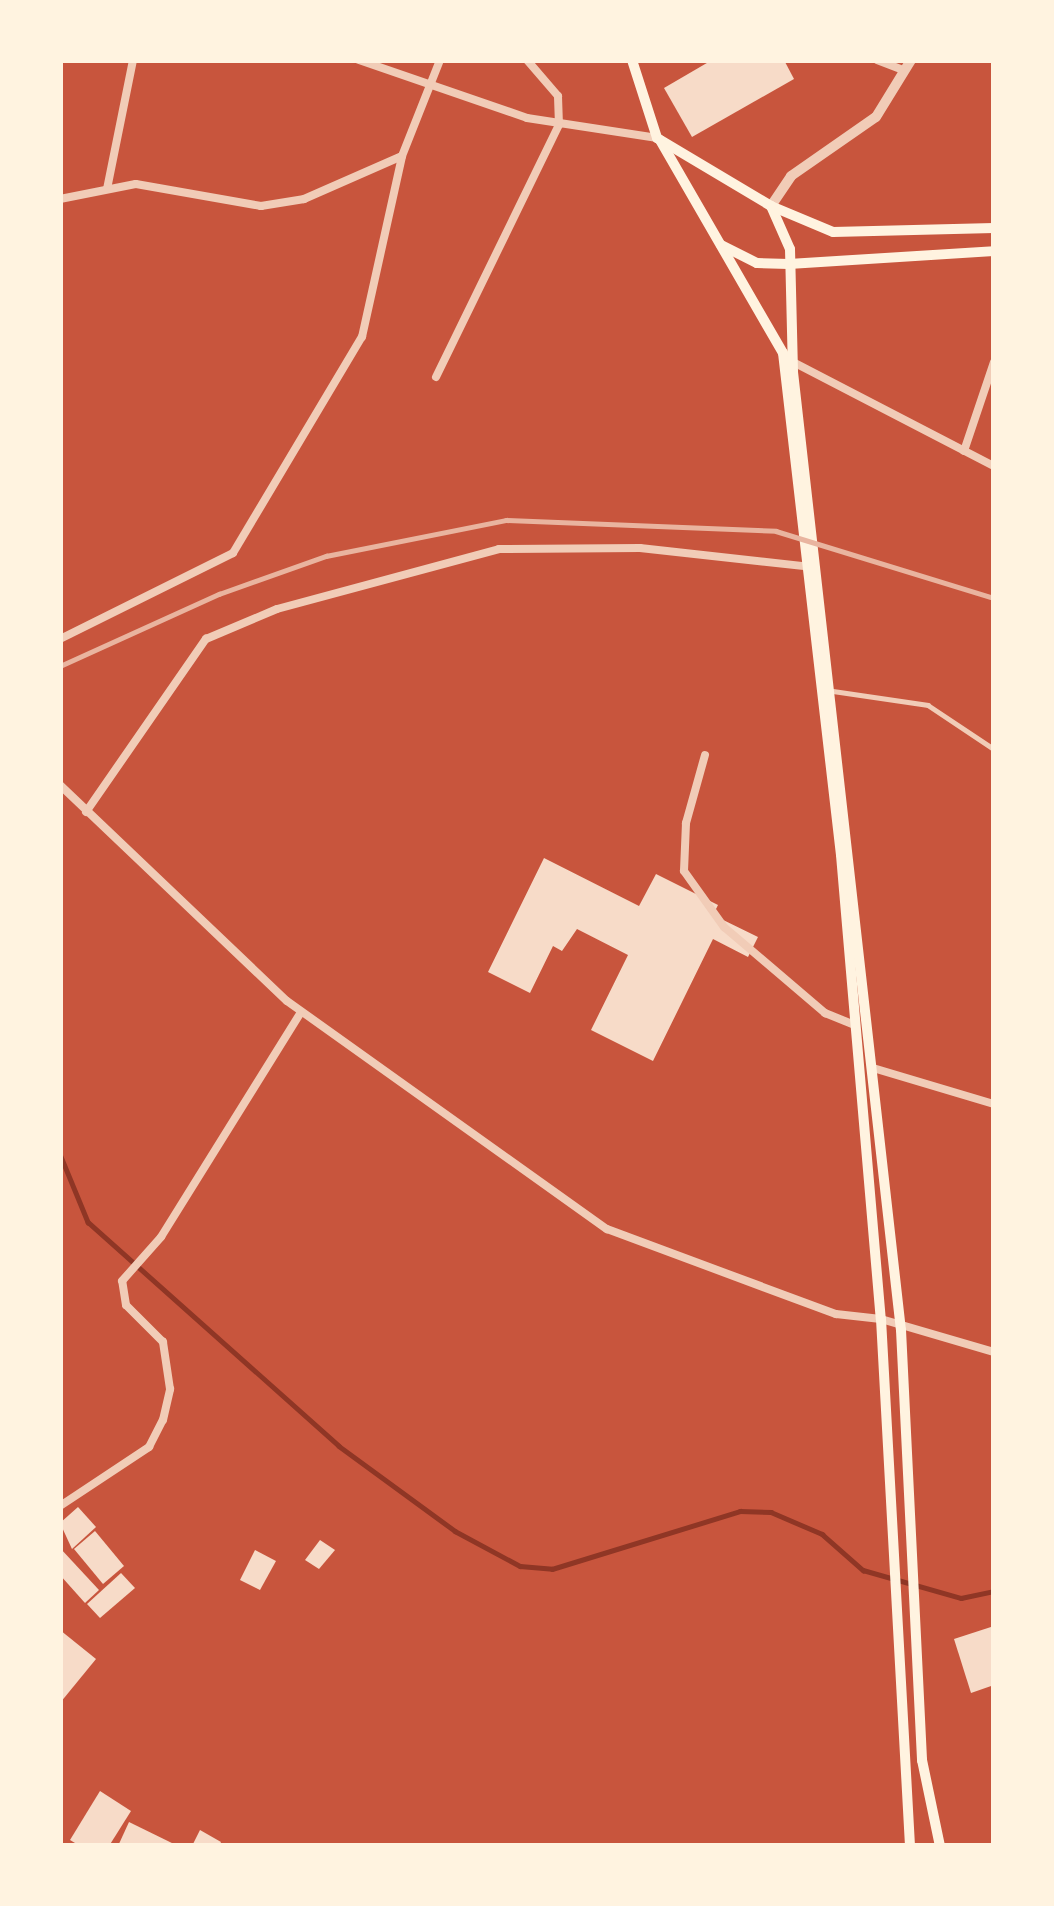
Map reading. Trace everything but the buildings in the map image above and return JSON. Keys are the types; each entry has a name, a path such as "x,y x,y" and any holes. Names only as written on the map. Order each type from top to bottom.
{"main road":[{"path":"632,60 658,139 783,353 855,1025 881,1319 895,1639 910,1846"},
{"path":"658,139 771,206 833,232 994,228"},
{"path":"771,206 789,264 793,362 901,1330 922,1760 940,1846"},
{"path":"718,244 757,263 789,264 994,251"}],"street":[{"path":"106,190 133,60"},
{"path":"359,60 559,125 658,139"},
{"path":"60,640 233,553 362,337 402,156 440,60"},
{"path":"436,377 559,125 558,96 527,60"},
{"path":"771,206 790,176 876,117 907,65 877,60"},
{"path":"60,199 136,184 261,206 304,199 402,156"},
{"path":"793,362 994,466"},
{"path":"964,451 994,362"},
{"path":"86,812 206,639 277,610 499,549 640,548 804,566"},
{"path":"705,755 686,824 684,871 724,927 825,1012 855,1025"},
{"path":"60,785 301,1012 607,1229 836,1315 881,1319 901,1330 994,1352"},
{"path":"60,1507 149,1447 164,1420 170,1389 163,1342 126,1305 122,1281 161,1237 301,1012"},
{"path":"873,1068 994,1104"}],"lane":[{"path":"833,691 928,705 994,749"}],"waterway":[{"path":"60,1154 88,1222 339,1446 455,1531 520,1566 552,1569 740,1511 771,1512 822,1534 863,1570 961,1598 994,1591"}],"railway":[{"path":"60,666 219,594 326,556 506,520 776,531 994,598"}]}
